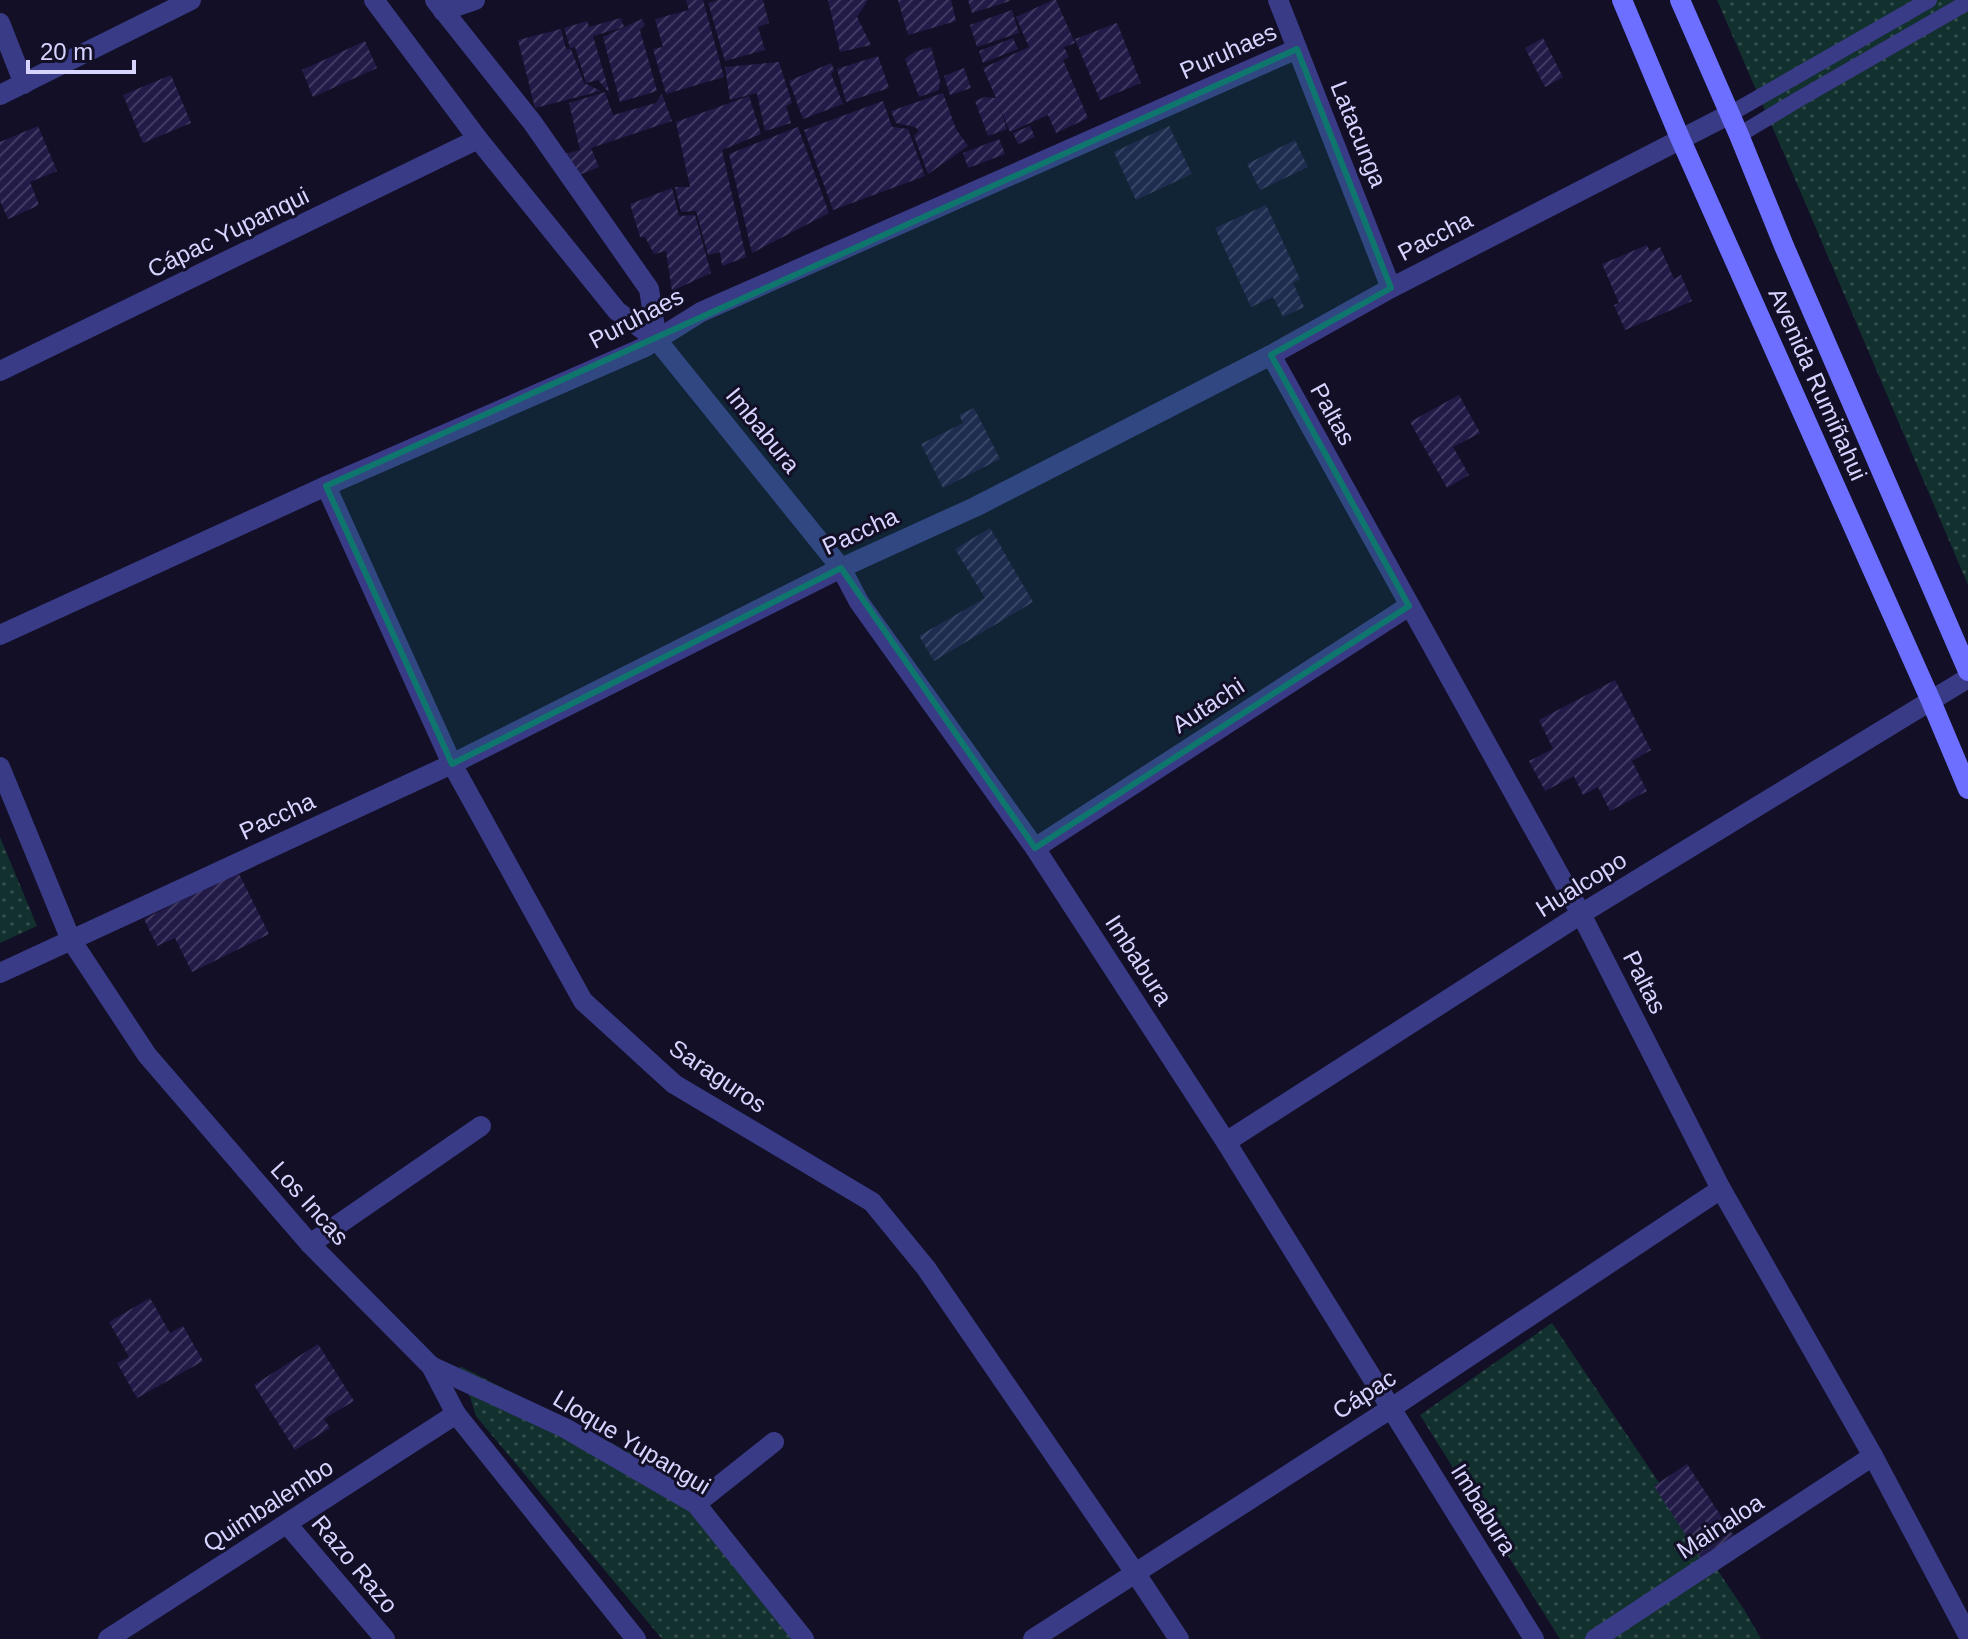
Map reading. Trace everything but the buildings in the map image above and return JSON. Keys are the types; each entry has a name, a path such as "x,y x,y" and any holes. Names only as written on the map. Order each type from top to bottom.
{"main road":[{"name":"Avenida Rumiñahui","path":"1622,0 1968,789"},
{"name":"Avenida Rumiñahui","path":"1680,0 1968,671"}],"street":[{"path":"0,95 191,0"},
{"name":"Imbabura","path":"374,0 478,139 617,311 657,340 841,568 859,602 1035,848 1226,1142 1534,1639"},
{"path":"439,5 475,0"},
{"name":"Latacunga","path":"1278,0 1391,288"},
{"name":"Imbabura","path":"439,5 532,122 649,289 657,340"},
{"path":"0,23 24,84"},
{"name":"Puruhaes","path":"0,635 326,486 645,347 701,312 1297,49"},
{"name":"Paccha","path":"0,973 452,764 841,568 975,507 1730,114"},
{"name":"Cápac Yupanqui","path":"0,371 478,139"},
{"name":"Paltas","path":"1271,355 1581,914 1721,1189 1873,1456 1968,1635"},
{"name":"Saraguros","path":"326,486 452,764 583,1001 674,1084 872,1202 926,1268 1179,1639"},
{"name":"Autachi","path":"1035,848 1409,606"},
{"name":"Hualcopo","path":"1226,1142 1581,914 1968,678"},
{"name":"Los Incas","path":"0,767 71,940 147,1055 310,1244 431,1366 456,1414 636,1639"},
{"path":"310,1244 481,1126"},
{"name":"Cápac","path":"1033,1639 1390,1409 1721,1189"},
{"name":"Lloque Yupangui","path":"431,1366 565,1428 696,1504 804,1639"},
{"name":"Quimbalembo","path":"108,1639 456,1414"},
{"path":"696,1504 774,1442"},
{"name":"Mainaloa","path":"1595,1639 1873,1456"},
{"name":"Razo Razo","path":"287,1524 385,1639"}],"lane":[{"path":"1730,114 1929,0"},
{"path":"1739,135 1968,2"}],"highlighted area":[{"path":"1297,49 1391,288 1271,355 1409,606 1035,848 841,568 452,764 326,486"}],"green space":[{"path":"1717,0 1968,0 1968,585 1798,186"},
{"path":"0,837 37,926 0,943"},
{"path":"1552,1323 1761,1639 1560,1639 1420,1415"},
{"path":"460,1366 694,1485 814,1639 662,1639 476,1416"}]}
